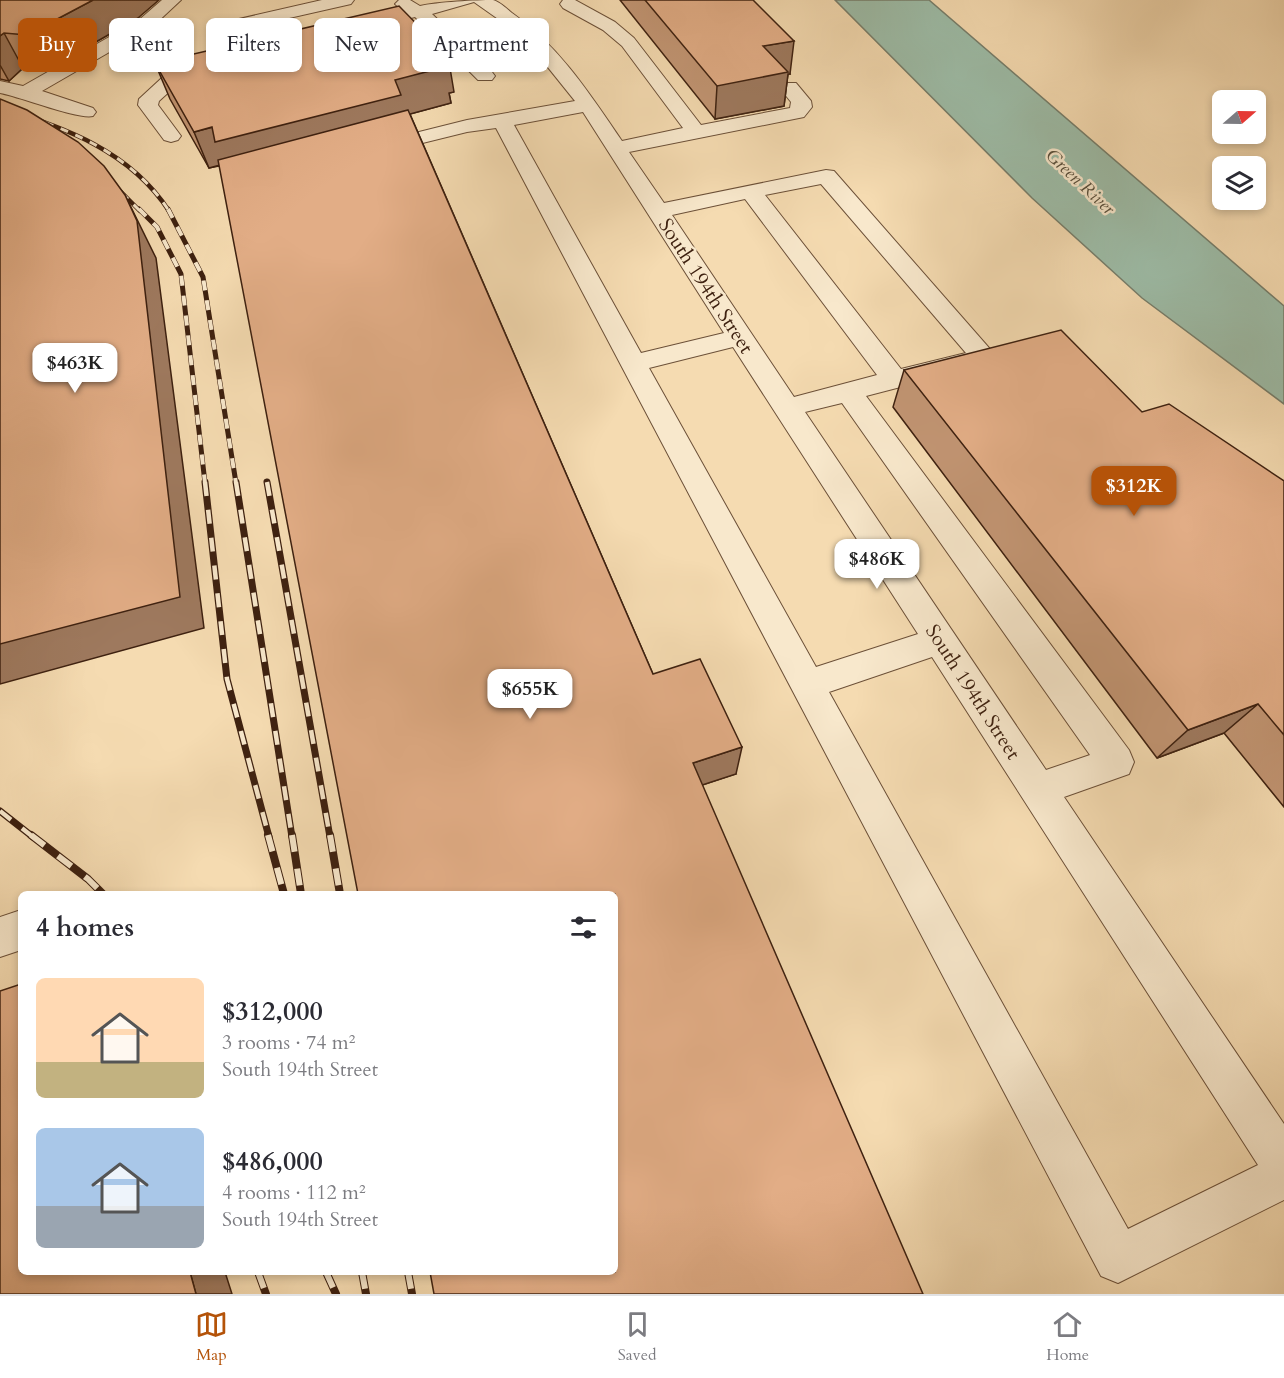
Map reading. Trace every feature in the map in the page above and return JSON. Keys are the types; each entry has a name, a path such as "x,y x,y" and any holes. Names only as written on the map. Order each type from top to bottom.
{"street":[{"path":"26,92 145,24 172,0"},
{"path":"264,18 345,0"},
{"path":"394,0 419,11 485,76"},
{"path":"390,18 466,0"},
{"name":"South 194th Street","path":"482,0 534,17 527,30 559,63 588,105 1284,1164"},
{"path":"534,17 575,2 609,26 628,42 696,132"},
{"path":"231,18 244,7"},
{"path":"194,57 206,43"},
{"path":"171,136 148,105 149,99 179,72"},
{"path":"0,87 26,92 86,112"},
{"path":"616,148 797,113 802,107 801,101 789,87"},
{"path":"357,154 436,133 588,105"},
{"path":"502,121 1118,1259 1284,1176"},
{"path":"657,211 826,176 984,357 786,408"},
{"path":"750,191 895,380"},
{"path":"633,363 740,337"},
{"path":"849,392 1116,762 1038,790"},
{"path":"806,685 940,641"},
{"path":"0,937 18,931"}],"water":[{"name":"Green River","path":"835,0 929,0 1284,306 1284,404 1142,298 1032,198"}],"building":[{"path":"0,0 93,0 59,18 18,18 18,34 4,33 0,36"},
{"path":"645,0 753,0 794,41 763,46 788,72 717,86"},
{"path":"399,6 412,19 412,72 426,72 395,80 401,95 215,142 212,127 194,132 160,72 194,72 194,54 206,51 206,72 302,72 302,29 314,26 314,72 400,72 400,18 348,18"},
{"path":"0,99 27,110 78,142 104,166 125,195 137,221 180,597 0,644"},
{"path":"408,110 653,674 700,659 742,747 693,763 923,1294 434,1294 431,1275 618,1275 618,891 357,891 218,160"},
{"path":"1061,330 1142,412 1169,404 1284,481 1284,735 1258,704 1188,730 904,370"},
{"path":"18,985 18,1275 191,1275 196,1294 0,1294 0,991"}],"railway":[{"path":"0,108 72,133 95,144 136,173 169,211"},
{"path":"111,182 140,211"},
{"path":"139,209 157,227 181,274 205,483"},
{"path":"168,209 203,277 236,483"},
{"path":"205,482 227,679 269,837"},
{"path":"236,482 292,837"},
{"path":"267,482 330,837"},
{"path":"0,811 33,837"},
{"path":"31,835 100,891"},
{"path":"268,835 283,891"},
{"path":"292,835 301,891"},
{"path":"330,835 339,891"},
{"path":"259,1275 266,1294"},
{"path":"327,1275 336,1294"},
{"path":"363,1275 366,1294"},
{"path":"409,1275 412,1294"}]}
